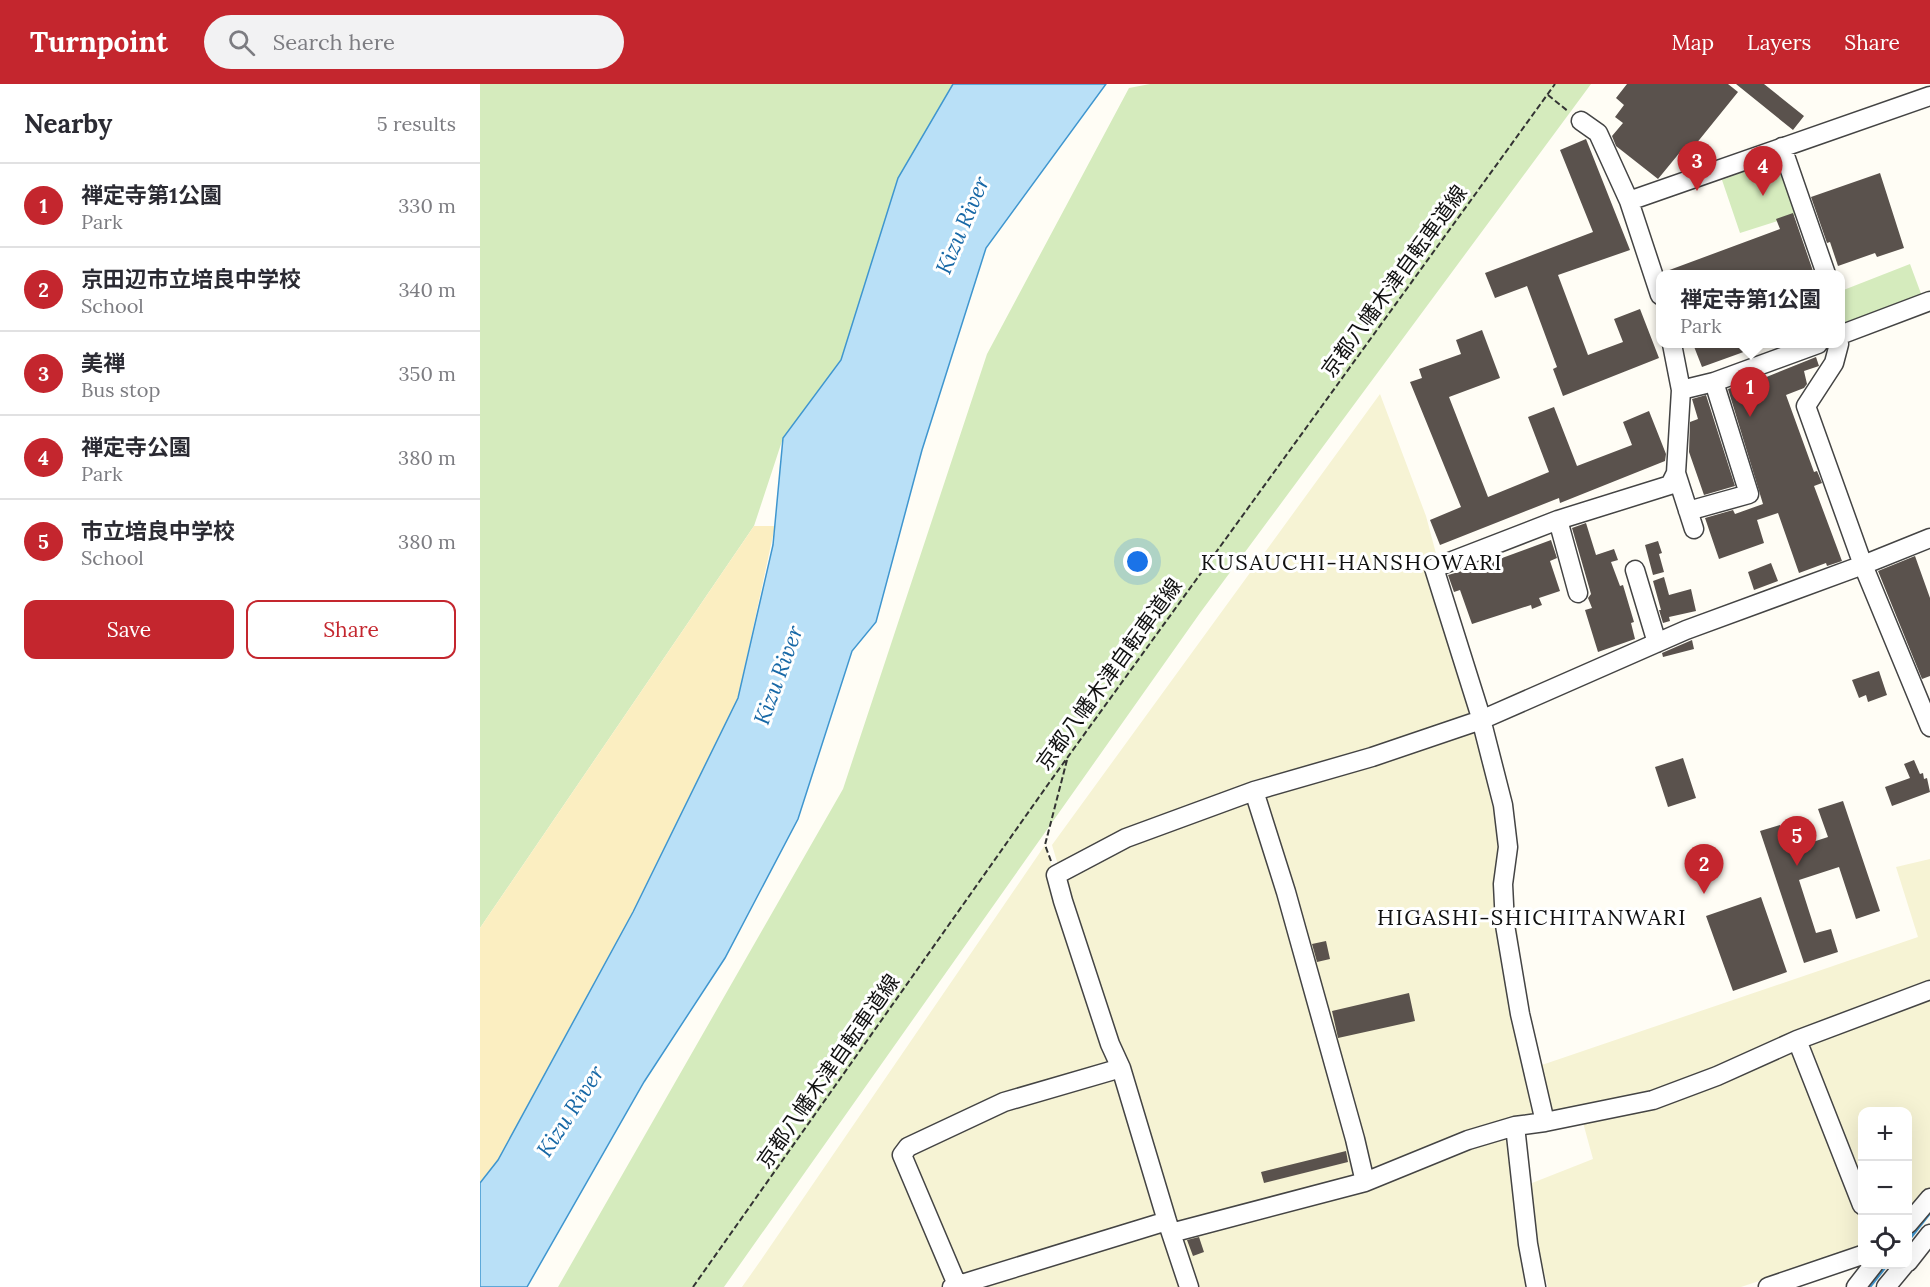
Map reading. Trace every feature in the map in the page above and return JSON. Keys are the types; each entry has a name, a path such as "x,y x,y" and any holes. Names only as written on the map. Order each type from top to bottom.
{"street":[{"path":"1629,201 1930,96"},
{"path":"1581,121 1598,133 1629,201 1656,284"},
{"path":"1782,147 1825,270"},
{"path":"1845,336 1930,301"},
{"path":"1673,348 1681,390 1676,473 1694,530"},
{"path":"1681,390 1714,382 1807,348"},
{"path":"1838,348 1834,363 1806,406 1863,565 1930,727"},
{"path":"1688,511 1749,494 1714,382"},
{"path":"1545,1122 1520,1014 1505,924 1503,884 1508,846 1503,805 1434,568 1558,520 1670,485 1676,473"},
{"path":"1558,520 1578,593"},
{"path":"1189,1287 1168,1227 1121,1068 1110,1044 1056,875 1126,838 1254,791 1372,757 1480,720 1686,630 1930,538"},
{"path":"1635,570 1657,643"},
{"path":"1254,791 1286,892 1365,1182"},
{"path":"1121,1068 1004,1102 908,1147 902,1155 956,1286 1168,1227 1365,1182 1468,1140 1515,1126 1653,1100 1717,1076 1797,1040 1930,990"},
{"path":"1797,1040 1858,1192"},
{"path":"1515,1126 1528,1244 1536,1287"},
{"path":"1912,1219 1930,1198"},
{"path":"1912,1239 1930,1233"},
{"path":"1912,1256 1930,1233"},
{"path":"1768,1287 1858,1257"},
{"path":"1856,1287 1870,1269"}],"path":[{"name":"京都八幡木津自転車道線","path":"693,1287 1068,757 1556,84"},
{"path":"1547,95 1581,121"},
{"path":"1056,875 1045,845 1068,757"}],"shaded area":[{"path":"1380,394 1426,516 1503,805 1533,1068 1918,937 1896,867 1930,859 1930,1198 1912,1219 1912,1107 1858,1107 1858,1171 1807,1037 1652,1092 1512,1134 1534,1287 1199,1287 1182,1237 1353,1193 1483,1144 1375,1178 1257,779 1138,826 1058,865 1052,845"},
{"path":"1251,798 1359,1179 1177,1225 1126,1062 1064,877 1129,843"},
{"path":"1045,845 1182,1287 742,1287 761,1260"},
{"path":"1795,1049 1858,1210 1858,1248 1741,1287 1548,1287 1537,1248 1527,1185 1593,1159 1582,1119"}],"green space":[{"path":"480,84 953,84 898,178 841,360 783,438 754,526 480,928"},
{"path":"1150,84 1591,84 1200,613 724,1287 558,1287 843,789 987,354 1129,88"},
{"path":"1785,156 1803,213 1740,233 1722,180"},
{"path":"1910,264 1923,299 1845,328 1845,289"}],"sand":[{"path":"754,526 775,526 738,698 633,912 498,1161 480,1183 480,928"}],"water":[{"name":"Kizu River","path":"953,84 1106,84 986,248 922,450 876,622 852,651 798,819 725,958 644,1082 527,1287 480,1287 480,1183 498,1160 633,912 738,698 773,545 783,438 841,360 898,178"}],"building":[{"path":"1627,84 1728,84 1738,92 1687,155 1681,151 1658,179 1616,146 1612,136 1623,123 1615,117 1624,105 1616,98"},
{"path":"1736,84 1764,84 1804,116 1793,130"},
{"path":"1586,139 1630,250 1558,275 1588,355 1623,342 1614,319 1640,309 1659,358 1563,396 1553,369 1557,367 1527,286 1495,298 1485,273 1593,232 1560,150"},
{"path":"1880,173 1904,248 1877,257 1875,253 1838,266 1830,242 1827,243 1811,197"},
{"path":"1793,213 1813,270 1669,270 1780,229 1776,219"},
{"path":"1482,330 1500,378 1449,397 1488,497 1549,472 1528,417 1554,407 1577,466 1632,445 1623,422 1649,411 1666,454 1665,461 1560,503 1559,498 1440,545 1430,520 1461,507 1410,382 1422,378 1419,369 1461,354 1456,340"},
{"path":"1695,348 1755,348 1702,367"},
{"path":"1816,357 1819,366 1804,371 1807,384 1804,388 1786,395 1814,472 1817,471 1822,483 1814,486 1842,561 1827,566 1826,563 1799,573 1778,513 1757,520 1764,543 1719,559 1705,518 1733,510 1735,514 1763,504 1728,389 1764,378"},
{"path":"1706,395 1735,486 1704,495 1689,452 1690,422 1698,419 1692,399"},
{"path":"1586,523 1596,555 1614,549 1618,560 1611,562 1620,586 1623,585 1634,622 1631,623 1635,639 1598,652 1585,610 1592,608 1588,598 1591,594 1572,528"},
{"path":"1551,540 1557,558 1550,561 1560,591 1539,598 1542,605 1532,609 1531,605 1472,624 1460,590 1454,592 1448,575"},
{"path":"1658,541 1664,572 1653,575 1645,545"},
{"path":"1915,556 1930,598 1930,676 1922,679 1878,571"},
{"path":"1771,563 1778,581 1754,590 1748,572"},
{"path":"1664,577 1669,595 1691,589 1696,611 1669,617 1670,621 1663,623 1653,581"},
{"path":"1692,640 1694,649 1663,657 1662,653"},
{"path":"1879,671 1887,695 1868,702 1866,695 1859,698 1852,680"},
{"path":"1683,758 1696,798 1668,807 1655,767"},
{"path":"1914,760 1920,774 1923,773 1924,779 1927,778 1930,792 1892,806 1885,787 1910,778 1904,764"},
{"path":"1843,801 1880,911 1856,919 1839,867 1799,880 1816,933 1831,929 1838,952 1804,963 1760,831 1780,825 1788,850 1828,837 1818,809"},
{"path":"1761,897 1787,972 1733,991 1706,916"},
{"path":"1326,941 1330,959 1317,962 1312,944"},
{"path":"1409,993 1415,1021 1338,1038 1332,1011"},
{"path":"1346,1151 1348,1162 1264,1183 1261,1172"},
{"path":"1199,1237 1204,1252 1193,1256 1187,1240"}],"waterway":[{"path":"1912,1235 1930,1212"},
{"path":"1869,1287 1883,1269"}],"place":[{"name":"美禅","path":"1697,191"},
{"name":"禅定寺公園","path":"1763,196"},
{"name":"禅定寺第1公園","path":"1750,417"},
{"name":"市立培良中学校","path":"1797,866"},
{"name":"京田辺市立培良中学校","path":"1704,894"}],"district":[{"name":"KUSAUCHI-HANSHOWARI","path":"1352,562"},
{"name":"HIGASHI-SHICHITANWARI","path":"1532,917"}]}
